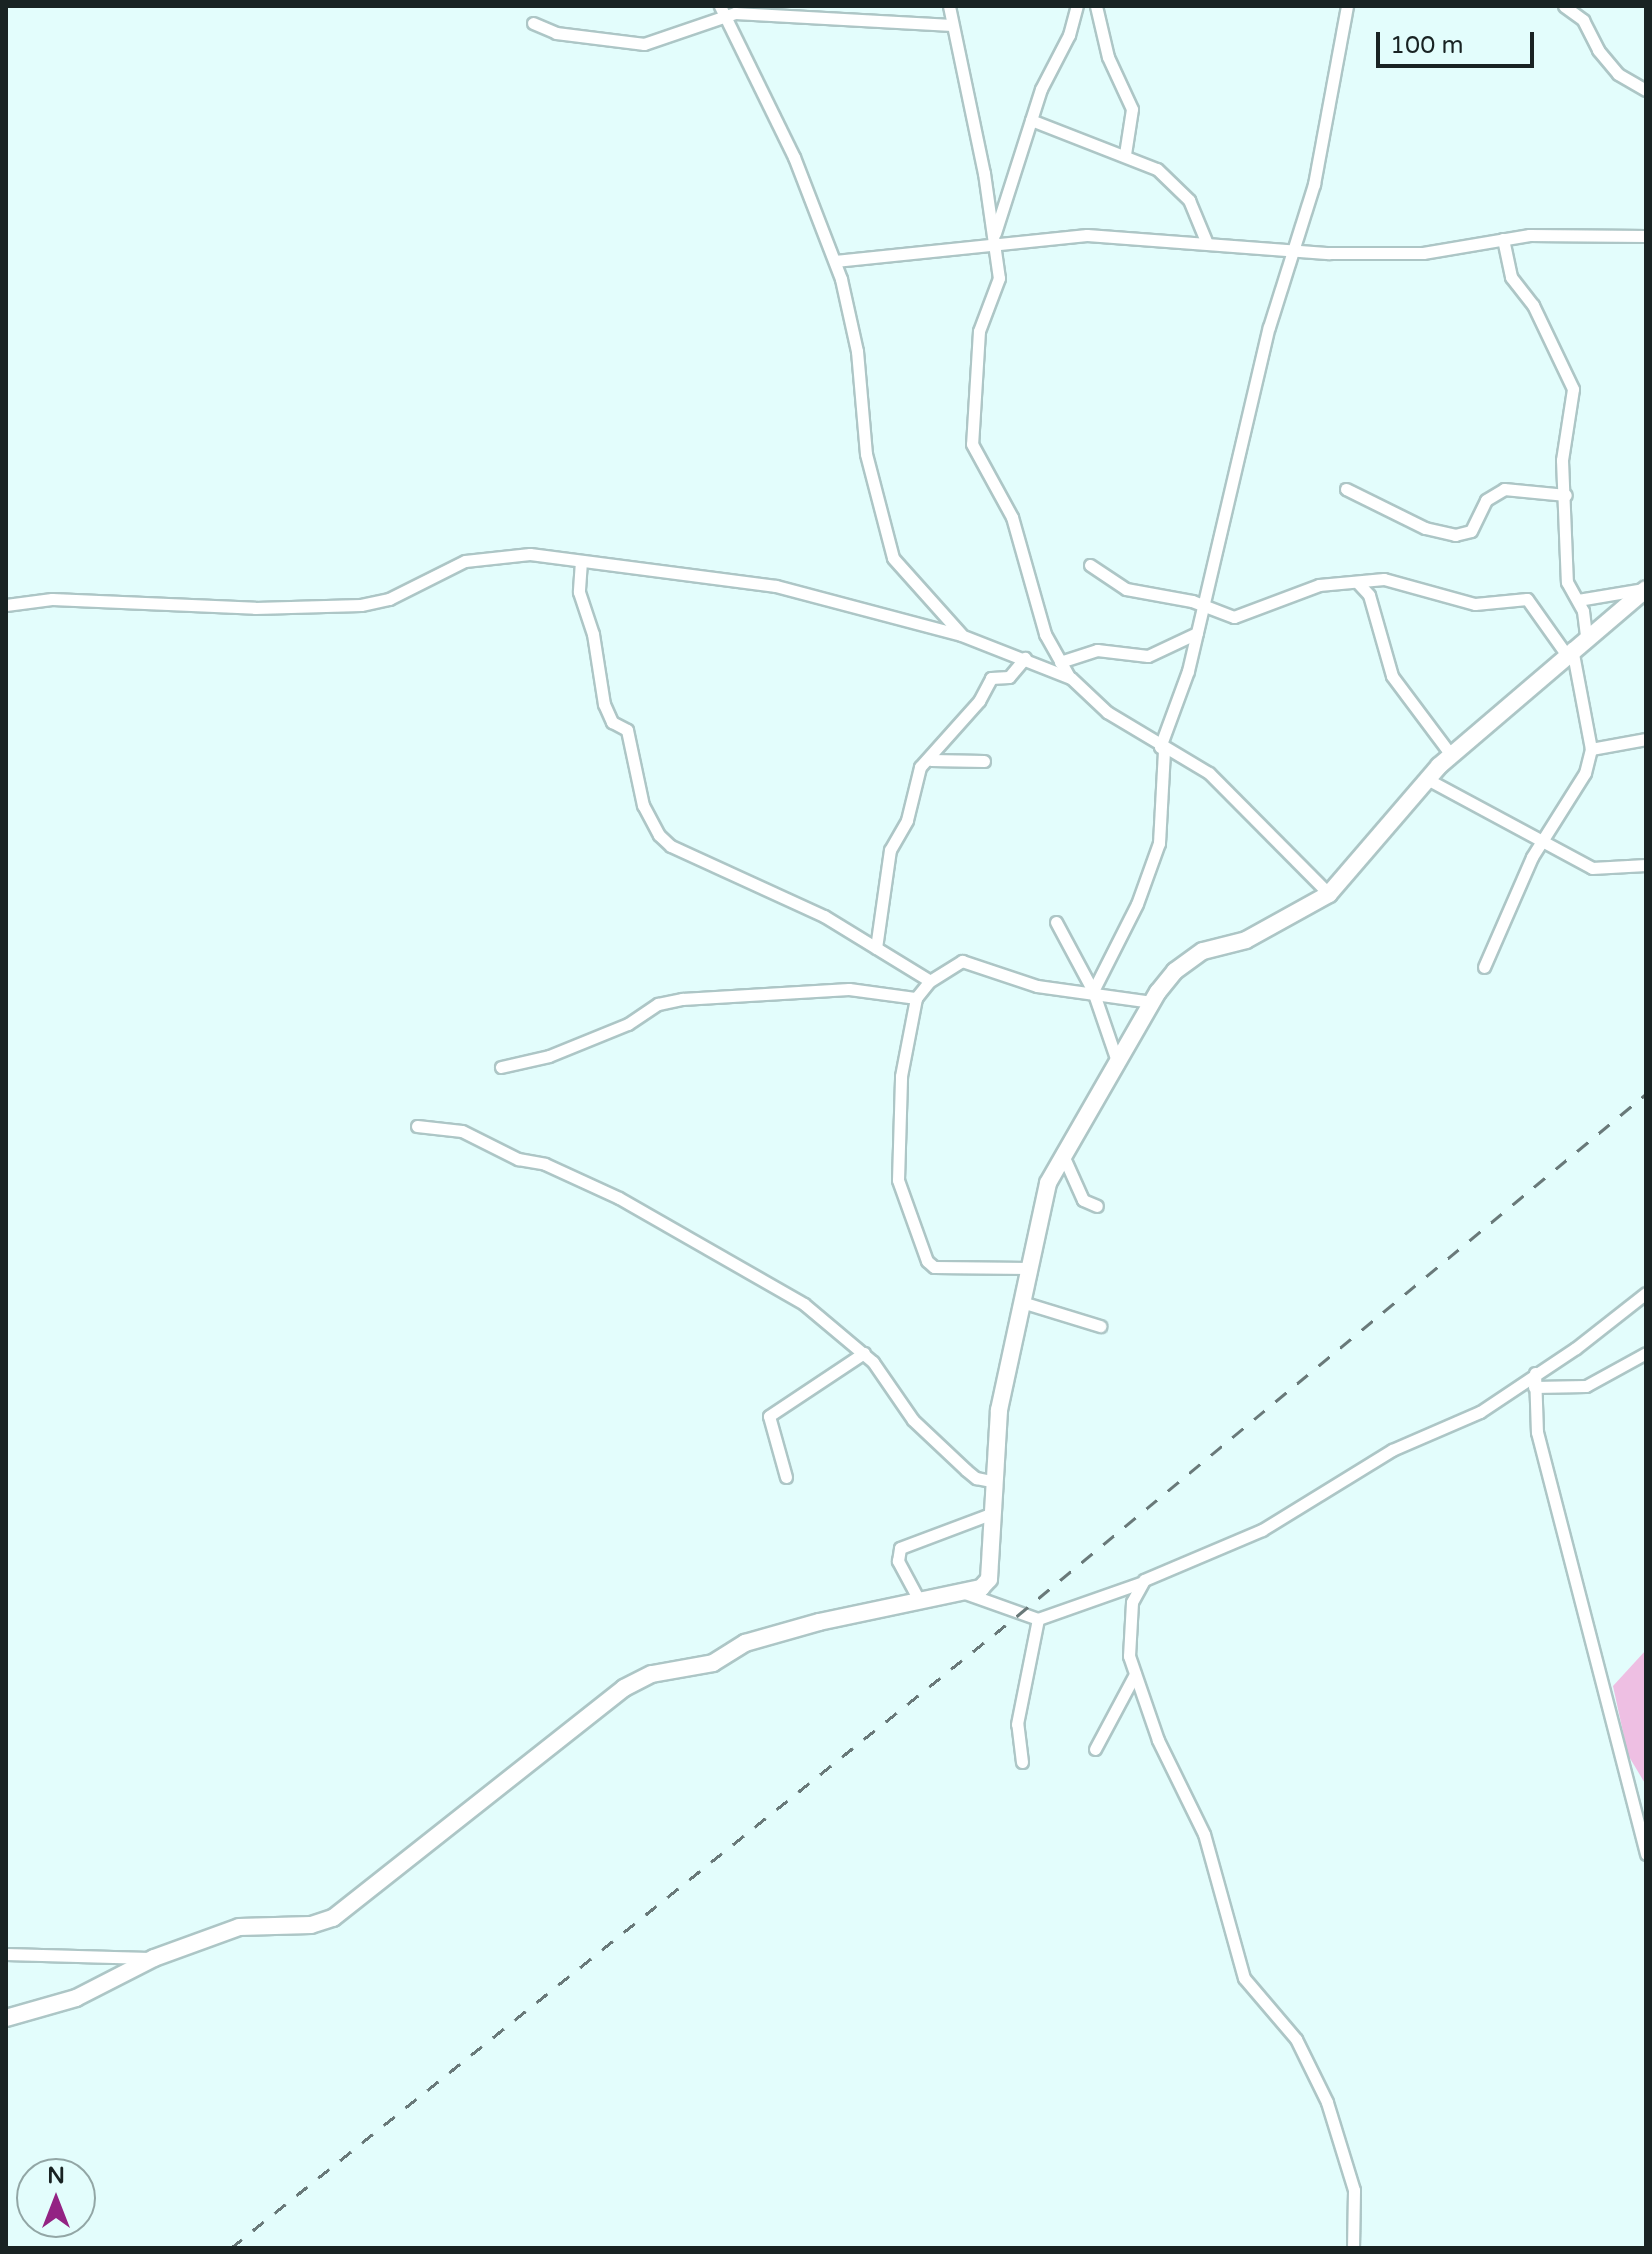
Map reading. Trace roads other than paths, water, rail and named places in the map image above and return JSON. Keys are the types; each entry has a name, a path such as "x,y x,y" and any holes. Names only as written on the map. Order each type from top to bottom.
{"street":[{"path":"949,6 995,238 999,278 979,331 971,434 1012,517 1045,634 1071,678 1107,712 1162,748 1209,773 1329,894"},
{"path":"995,238 1031,120 1077,6"},
{"path":"1096,6 1108,57 1132,109 1125,154"},
{"path":"1094,994 1137,904 1159,843 1162,748 1197,633 1228,482 1254,406 1262,353 1314,184 1347,6"},
{"path":"1564,6 1583,20 1598,50 1618,74 1646,90"},
{"path":"533,23 570,36 653,43 721,10 952,25"},
{"path":"721,10 794,157 835,261 857,351 866,454 893,558 961,635"},
{"path":"1031,120 1157,169 1181,189 1206,241"},
{"path":"835,261 995,238 1087,235 1206,241 1292,250 1423,253 1503,239 1646,236"},
{"path":"1503,239 1511,277 1533,305 1573,389 1562,450 1567,582 1578,600 1586,635"},
{"path":"1346,489 1425,528 1455,535 1471,531 1486,500 1504,489 1566,495"},
{"path":"6,605 52,599 255,608 361,605 389,599 441,569 497,555 581,561 776,586 961,635 1071,678"},
{"path":"581,561 579,592 593,634 604,704 612,722 627,730 650,824 671,846 814,911 930,981"},
{"path":"1090,565 1126,589 1202,605 1234,617 1302,590 1392,580 1478,605 1527,599 1569,651 1591,749 1580,784 1543,839 1484,967"},
{"path":"1358,583 1369,595 1392,676 1451,755"},
{"path":"1578,600 1645,589"},
{"path":"6,2018 76,1998 154,1958 239,1927 311,1925 333,1918 637,1681 677,1667 713,1663 745,1643 819,1622 965,1593 989,1579 999,1410 1048,1183 1062,1152 1118,1065 1152,1002 1189,960 1246,940 1329,894 1451,755 1586,635 1645,589"},
{"path":"1060,662 1097,650 1148,656 1197,633"},
{"path":"876,948 890,850 907,820 914,781 991,678 1009,677 1025,658"},
{"path":"1591,749 1646,739"},
{"path":"931,760 984,761"},
{"path":"1427,779 1592,868 1646,865"},
{"path":"1056,922 1094,994 1118,1065"},
{"path":"1029,1268 934,1267 927,1261 898,1180 901,1076 916,998 930,981 968,961 1037,986 1152,1002"},
{"path":"501,1067 549,1056 628,1024 658,1004 682,999 849,989 916,998"},
{"path":"417,1126 462,1131 518,1159 545,1164 619,1198 804,1304 864,1353 913,1420 976,1478 996,1482"},
{"path":"1062,1152 1083,1200 1097,1206"},
{"path":"965,1593 1017,1616 1038,1619 1140,1583 1290,1515 1392,1450 1480,1412 1576,1348 1646,1293"},
{"path":"1022,1302 1100,1326"},
{"path":"786,1477 769,1416 864,1353"},
{"path":"1534,1387 1586,1386 1646,1353"},
{"path":"1535,1373 1537,1432 1644,1836 1646,1854"},
{"path":"920,1602 898,1561 900,1548 993,1513"},
{"path":"1140,1583 1127,1631 1135,1674 1158,1740 1204,1834 1244,1978 1296,2039 1327,2102 1354,2190 1353,2248"},
{"path":"1022,1762 1017,1724 1038,1619"},
{"path":"1095,1749 1135,1674"},
{"path":"6,1954 154,1958"}],"railway":[{"path":"231,2248 1017,1616 1646,1094"}]}
